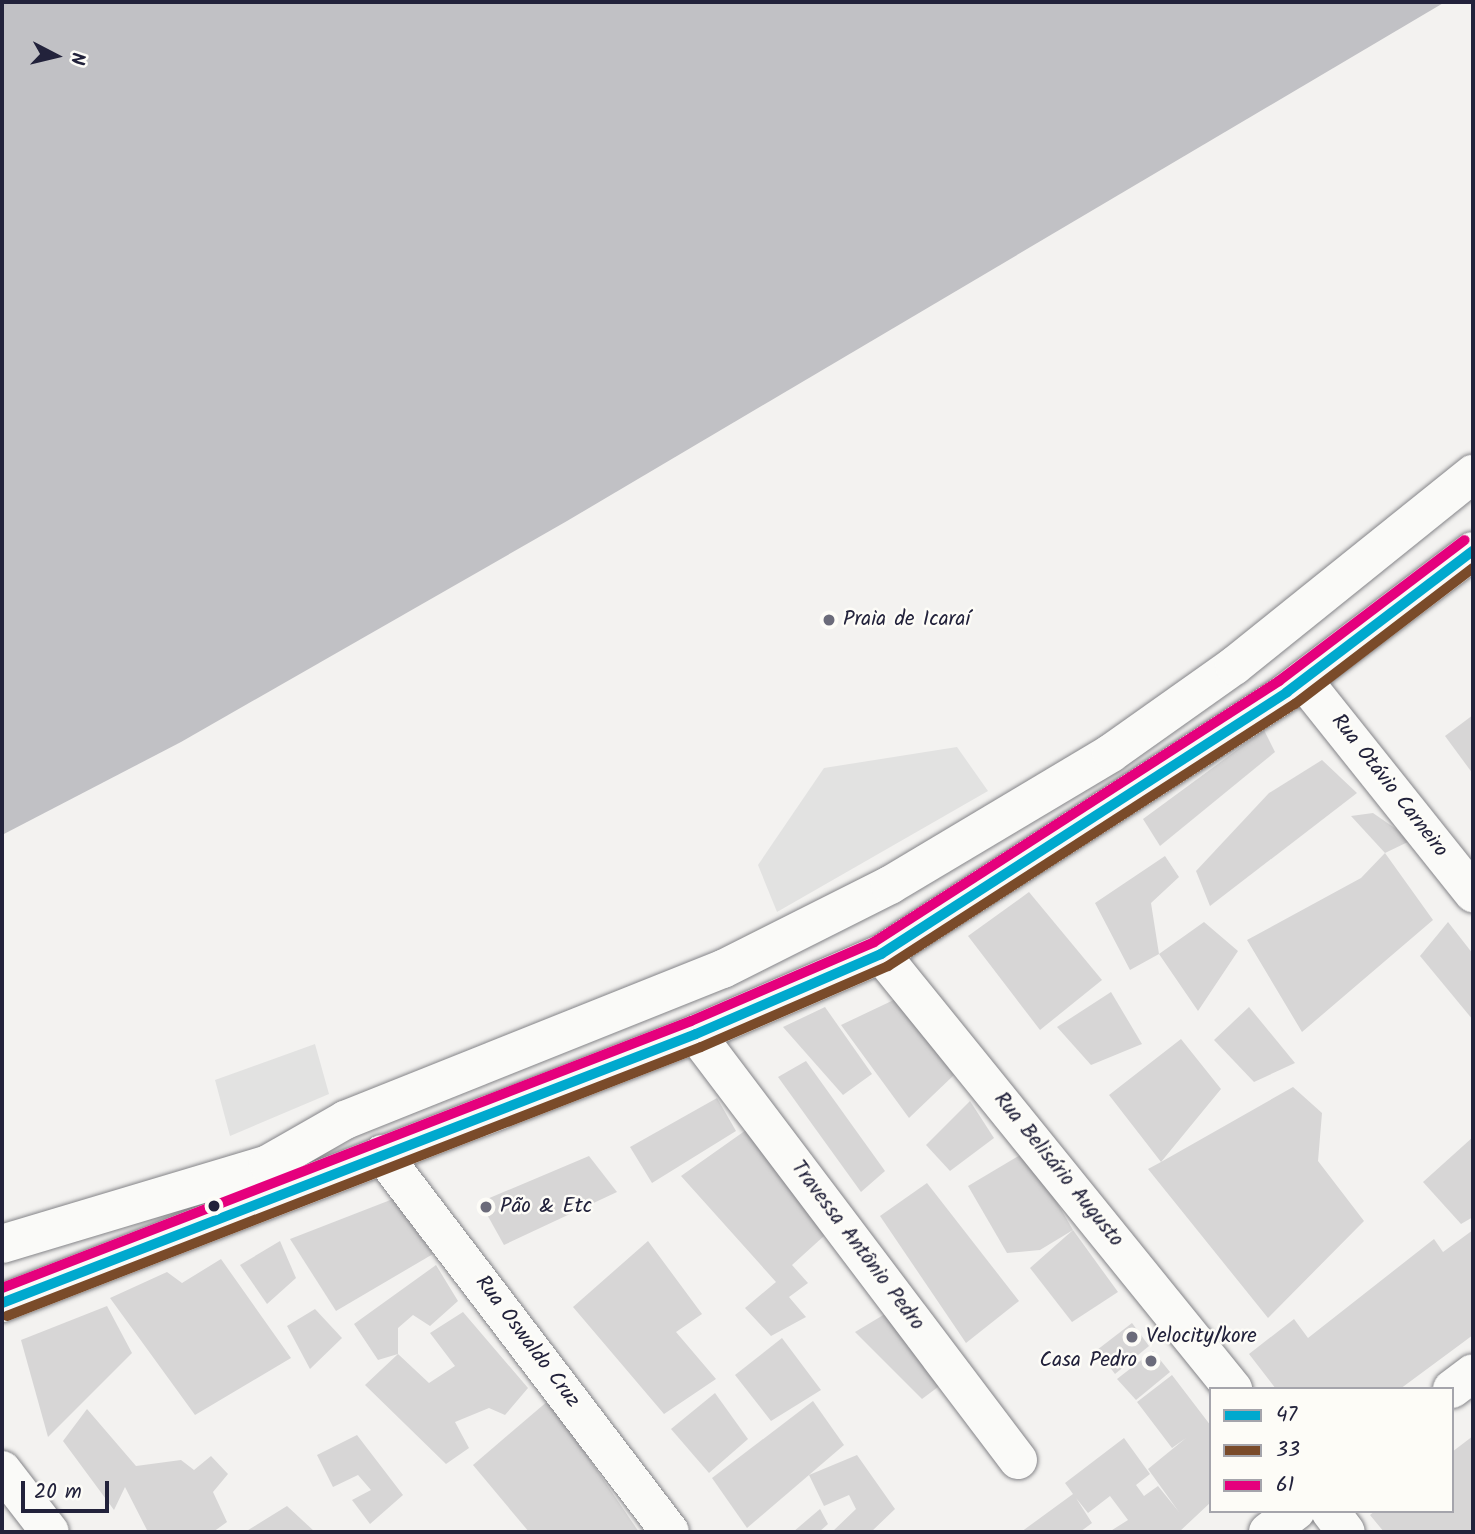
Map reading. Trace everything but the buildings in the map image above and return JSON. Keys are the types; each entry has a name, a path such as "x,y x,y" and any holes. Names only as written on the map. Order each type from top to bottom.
{"street":[{"path":"2,1244 268,1164 345,1120 723,969 890,885 1016,815 1156,721 1473,474"},
{"path":"2,1303 46,1283 696,1034 881,954 1303,680 1473,551"},
{"name":"Rua Otávio Carneiro","path":"1303,680 1473,893"},
{"name":"Rua Belisário Augusto","path":"881,954 1231,1387"},
{"name":"Travessa Antônio Pedro","path":"696,1034 1018,1460"},
{"name":"Rua Oswaldo Cruz","path":"383,1154 670,1532"},
{"path":"2,1289 46,1283"},
{"path":"1454,1387 1473,1373"},
{"path":"2,1470 50,1532"},
{"path":"1268,1532 1293,1513"},
{"path":"1332,1513 1346,1532"}],"shaded area":[{"path":"2,2 1445,2 567,521 181,742 2,835"},
{"path":"957,747 988,791 777,912 758,865 824,768"},
{"path":"315,1044 329,1094 230,1136 215,1080"}],"transit line":[{"name":"61","path":"2,1288 691,1021 874,942 1279,681 1465,540"},
{"name":"47","path":"2,1303 696,1034 881,954 1287,692 1473,551"},
{"name":"33","path":"7,1316 701,1047 888,966 1295,704 1473,568"}],"place":[{"name":"Praia de Icaraí","path":"829,620"},
{"name":"Pão & Etc","path":"486,1207"},
{"name":"Velocity/kore","path":"1132,1337"},
{"name":"Casa Pedro","path":"1151,1361"}]}
